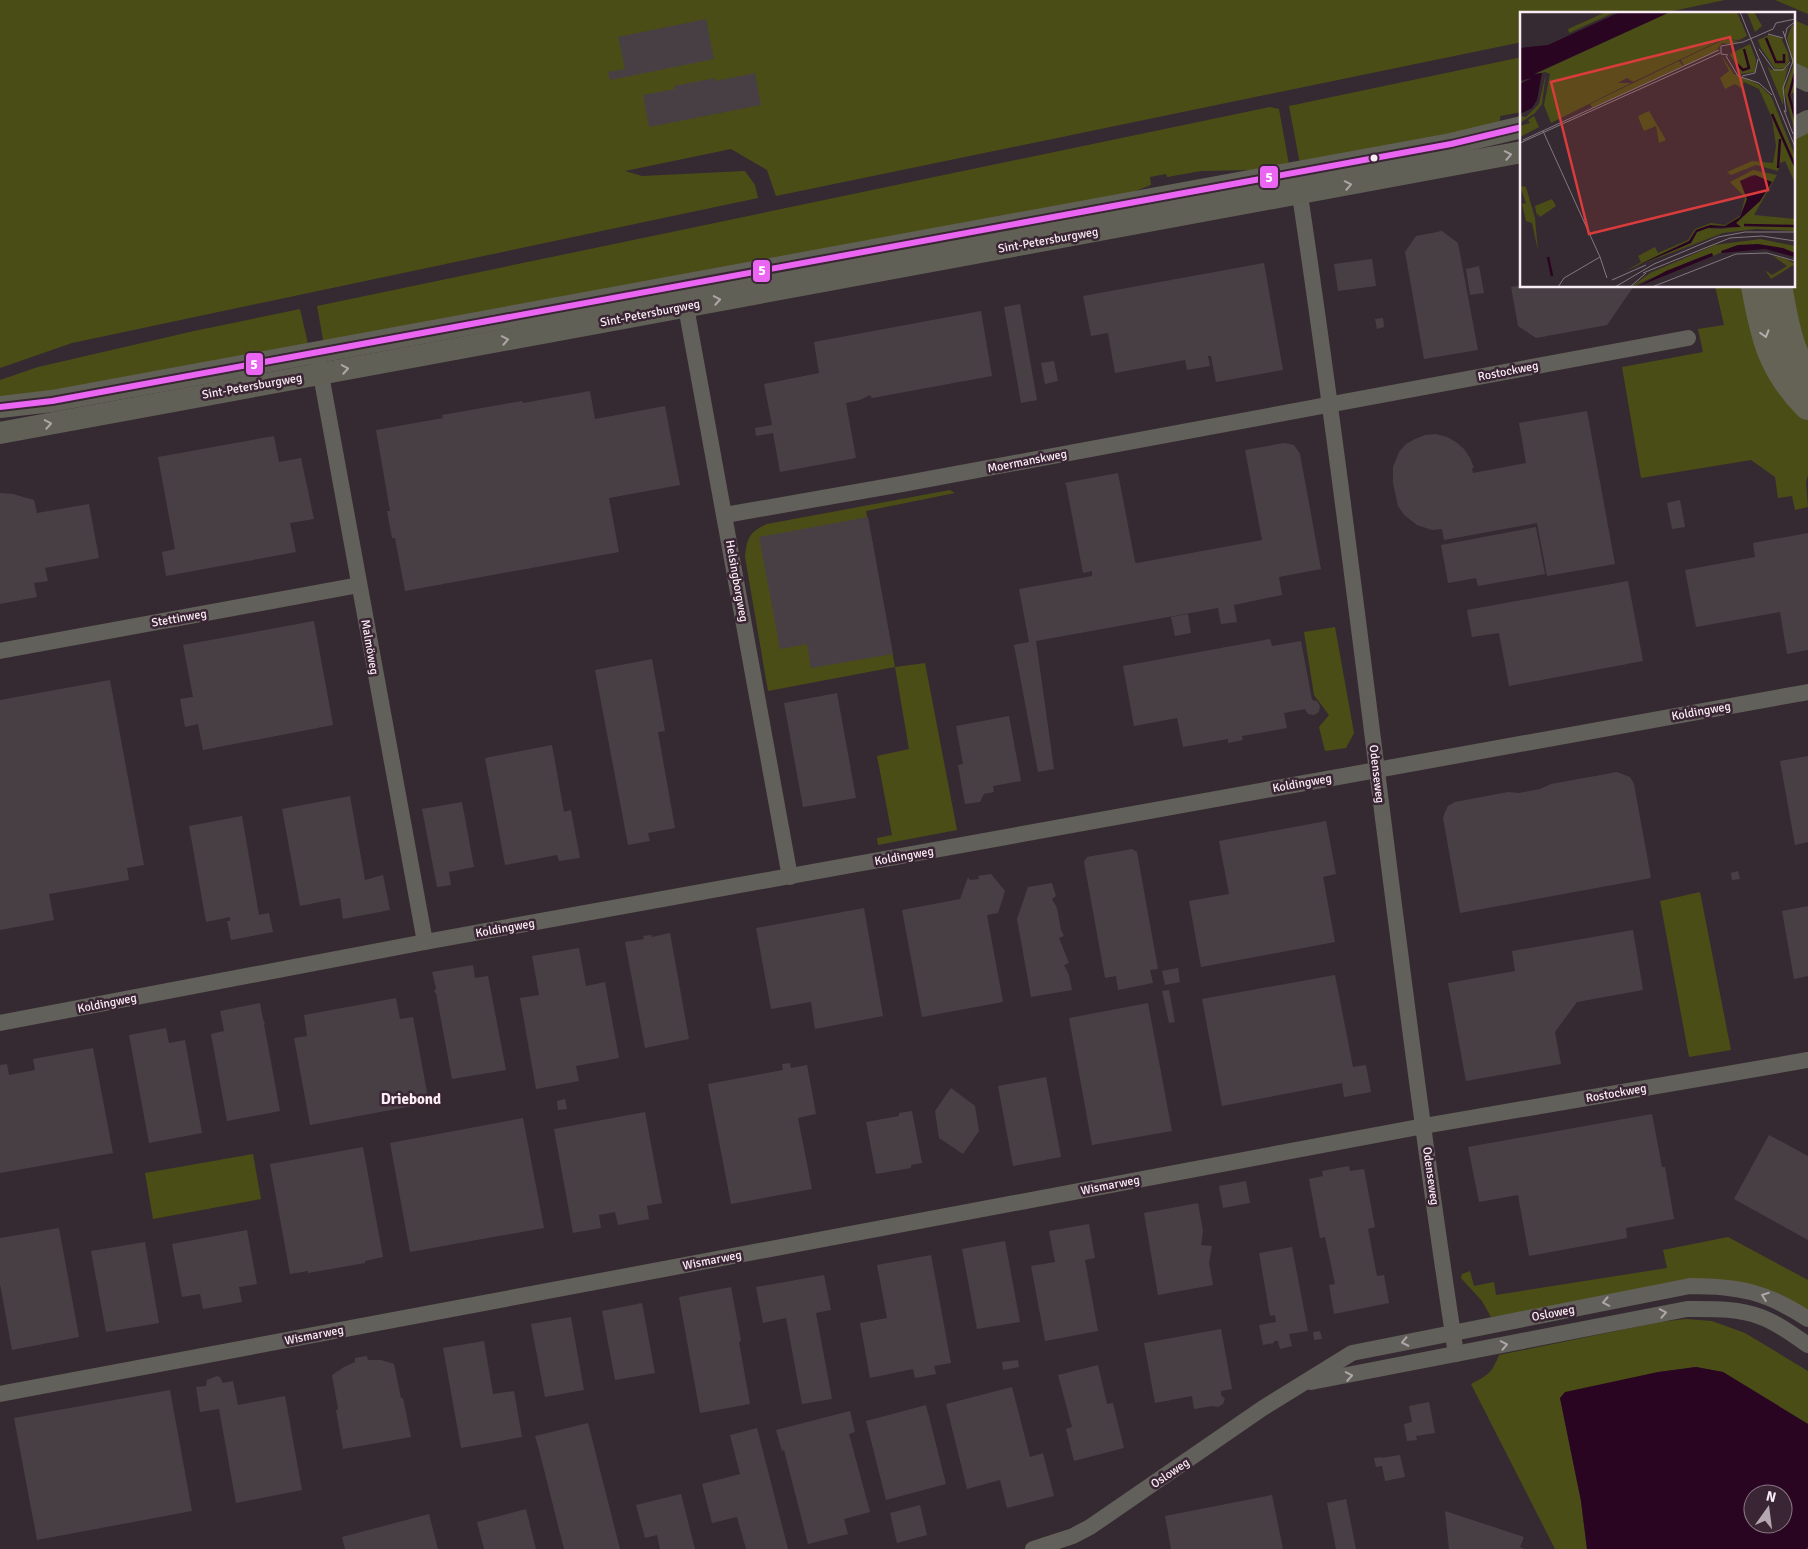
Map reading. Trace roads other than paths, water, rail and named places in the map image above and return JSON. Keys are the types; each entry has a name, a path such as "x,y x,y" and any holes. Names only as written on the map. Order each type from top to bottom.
{"highway":[{"path":"1755,288 1761,319 1770,351 1781,373 1795,393 1808,406"},
{"path":"1778,288 1792,347 1802,369 1808,376"}],"street":[{"path":"1796,75 1808,81"},
{"path":"1796,127 1808,121"},
{"path":"1298,183 1520,127"},
{"path":"1298,183 1520,152"},
{"name":"Sint-Petersburgweg","path":"0,433 320,374 684,296 1298,183"},
{"name":"Odenseweg","path":"1298,183 1353,575 1376,769 1456,1354"},
{"name":"Sint-Petersburgweg","path":"0,407 52,401 316,352 684,296"},
{"name":"Helsingborgweg","path":"684,296 790,877"},
{"name":"Rostockweg","path":"1329,405 1688,338"},
{"name":"Malmöweg","path":"316,352 425,942"},
{"name":"Moermanskweg","path":"725,515 1329,405"},
{"name":"Stettinweg","path":"0,651 359,585"},
{"name":"Koldingweg","path":"0,1023 425,942 1808,692"},
{"name":"Rostockweg","path":"1424,1126 1808,1060"},
{"name":"Wismarweg","path":"0,1394 1424,1126"},
{"name":"Osloweg","path":"1033,1549 1066,1539 1090,1527 1263,1408 1352,1354 1690,1286 1731,1287 1748,1290 1776,1300 1808,1319"},
{"name":"Osloweg","path":"1301,1384 1687,1309 1720,1308 1762,1317 1808,1345"}],"district":[{"name":"Driebond","path":"411,1099"}]}
